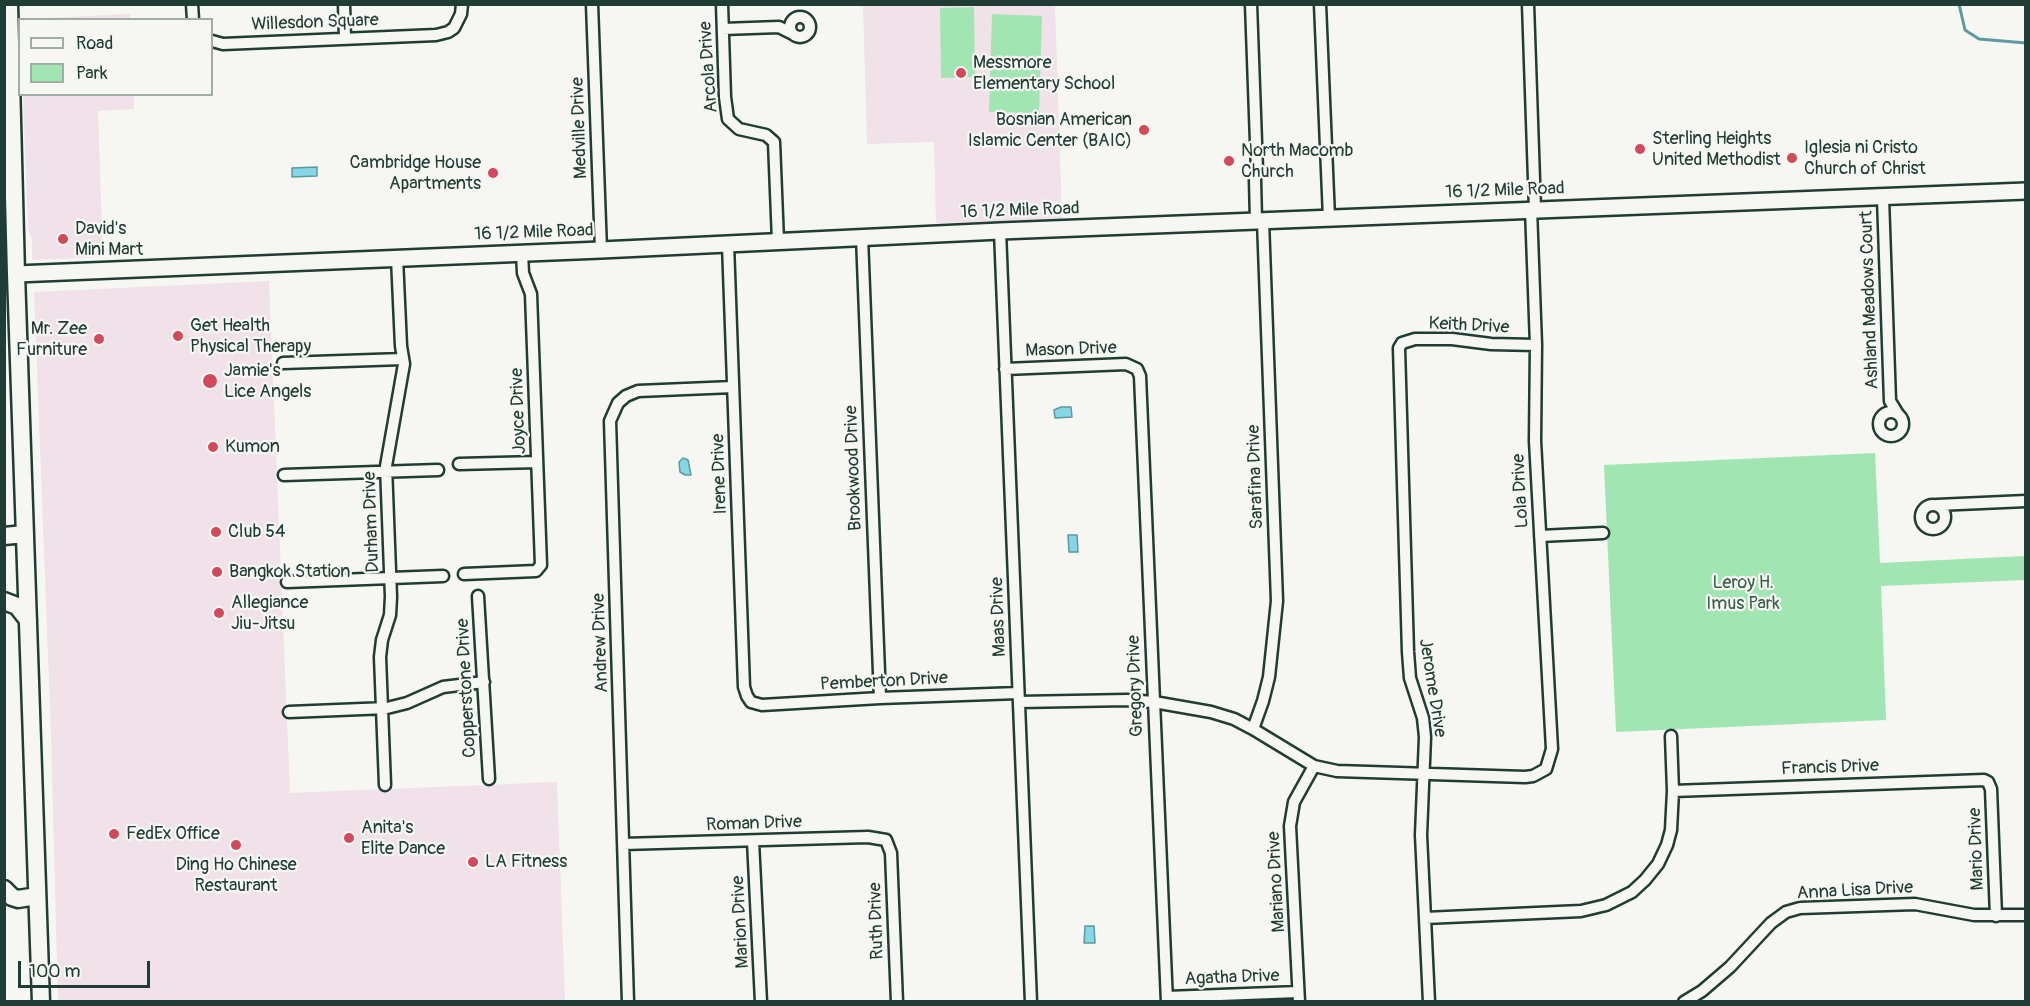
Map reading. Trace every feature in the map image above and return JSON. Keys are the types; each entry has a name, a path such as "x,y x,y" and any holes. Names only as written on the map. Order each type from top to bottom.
{"main road":[{"path":"9,4 9,210 16,274 41,1002"},
{"path":"4,536 25,534"},
{"path":"4,601 17,606 28,620"},
{"path":"4,889 12,897 18,899 37,896"}],"street":[{"path":"344,4 345,38"},
{"name":"Willesdon Square","path":"213,41 223,44 436,35 454,28 461,14 462,4"},
{"name":"Medville Drive","path":"592,4 600,250"},
{"name":"Arcola Drive","path":"722,4 725,98 728,119 739,129 766,135 774,142 778,241"},
{"name":"Sarafina Drive","path":"1251,4 1257,170 1255,179 1260,221 1277,601 1269,677 1252,729"},
{"path":"1320,4 1329,218"},
{"name":"Lola Drive","path":"1528,4 1536,345 1534,441 1552,749 1546,770"},
{"path":"723,29 779,27 796,17 803,17 810,24 809,31 804,36 797,37 779,27"},
{"path":"791,21 789,27 791,33"},
{"name":"16 1/2 Mile Road","path":"16,274 999,231 2025,191"},
{"name":"Ashland Meadows Court","path":"1883,198 1890,402 1903,420 1903,428 1898,435 1890,436 1880,429 1879,421 1890,402"},
{"name":"Maas Drive","path":"999,231 1031,1002"},
{"name":"Brookwood Drive","path":"862,237 880,698"},
{"name":"Irene Drive","path":"728,243 744,687 752,702"},
{"name":"Joyce Drive","path":"464,574 532,571 539,569 541,565 531,294 523,273 522,253"},
{"name":"Durham Drive","path":"385,785 380,657 382,640 390,615 386,457 403,376 404,360 401,346 397,258"},
{"name":"Keith Drive","path":"1402,344 1415,339 1452,339 1491,344 1536,345"},
{"name":"Jerome Drive","path":"1402,344 1398,357 1408,652 1410,678 1425,728 1421,835 1429,1002"},
{"path":"283,363 404,360"},
{"name":"Mason Drive","path":"1005,369 1116,364 1126,364 1137,369"},
{"name":"Gregory Drive","path":"1137,369 1141,383 1167,999"},
{"name":"Andrew Drive","path":"628,1002 611,415 618,403 626,396 638,391 733,387"},
{"name":"Ashland Meadows Court","path":"1883,414 1891,411 1898,414"},
{"path":"459,464 537,462"},
{"path":"284,475 438,470"},
{"path":"1953,504 1939,528 1930,529 1923,525 1920,517 1929,505 1937,505 1953,504 2025,501"},
{"path":"1937,505 1943,510 1945,518"},
{"path":"1540,536 1603,533"},
{"path":"287,582 443,576"},
{"name":"Copperstone Drive","path":"478,596 489,779"},
{"path":"289,712 382,709 407,704 443,687 484,682"},
{"name":"Pemberton Drive","path":"752,702 762,705 880,698 1102,699 1154,702 1211,712 1234,719 1314,766 1337,771 1524,777 1546,770"},
{"path":"1425,918 1581,911 1606,905 1632,892 1645,880 1663,854 1671,830 1673,791 1671,736"},
{"name":"Mariano Drive","path":"1298,997 1290,826 1294,802 1314,766"},
{"name":"Francis Drive","path":"1673,791 1980,779 1988,782"},
{"name":"Mario Drive","path":"1988,782 1991,789 1996,916"},
{"name":"Roman Drive","path":"623,844 868,837 886,840"},
{"name":"Ruth Drive","path":"886,840 891,853 897,1002"},
{"name":"Marion Drive","path":"753,841 761,1002"},
{"name":"Anna Lisa Drive","path":"1684,1002 1722,974 1771,923 1786,912 1800,908 1915,904 1974,915 2025,915"},
{"name":"Agatha Drive","path":"1167,999 1298,997"}],"shaded area":[{"name":"Messmore Elementary School","path":"863,5 1055,5 1062,219 936,223 934,142 867,144"},
{"path":"130,14 130,18 48,18"},
{"path":"23,96 134,96 134,109 98,111 103,257 32,260 32,240 28,230"},
{"path":"269,281 290,793 557,782 565,1001 58,1001 51,734 34,292"}],"green space":[{"path":"974,7 975,77 941,78 940,8"},
{"path":"992,14 1042,16 1039,113 989,112"},
{"name":"Leroy H. Imus Park","path":"1875,453 1880,563 2025,556 2025,580 1881,586 1886,720 1616,732 1604,465"}],"water":[{"path":"317,167 317,176 292,177 292,168"},
{"path":"1071,407 1072,417 1055,418 1054,410"},
{"path":"683,458 688,460 691,475 680,472 679,462"},
{"path":"1068,535 1077,535 1078,552 1069,552"},
{"path":"1085,926 1094,926 1095,943 1084,943"}],"waterway":[{"path":"1959,4 1965,30 1979,39 2026,43"}],"place":[{"name":"Messmore Elementary School","path":"961,73"},
{"name":"Bosnian American Islamic Center (BAIC)","path":"1144,130"},
{"name":"Sterling Heights United Methodist","path":"1640,149"},
{"name":"Iglesia ni Cristo Church of Christ","path":"1792,158"},
{"name":"North Macomb Church","path":"1229,161"},
{"name":"Cambridge House Apartments","path":"493,173"},
{"name":"David's Mini Mart","path":"63,239"},
{"name":"Get Health Physical Therapy","path":"178,336"},
{"name":"Mr. Zee Furniture","path":"99,339"},
{"name":"Jamie's Lice Angels","path":"210,381"},
{"name":"Kumon","path":"213,447"},
{"name":"Club 54","path":"216,532"},
{"name":"Bangkok Station","path":"217,572"},
{"name":"Allegiance Jiu-Jitsu","path":"219,613"},
{"name":"FedEx Office","path":"114,834"},
{"name":"Anita's Elite Dance","path":"349,838"},
{"name":"Ding Ho Chinese Restaurant","path":"236,845"},
{"name":"LA Fitness","path":"473,862"}]}
